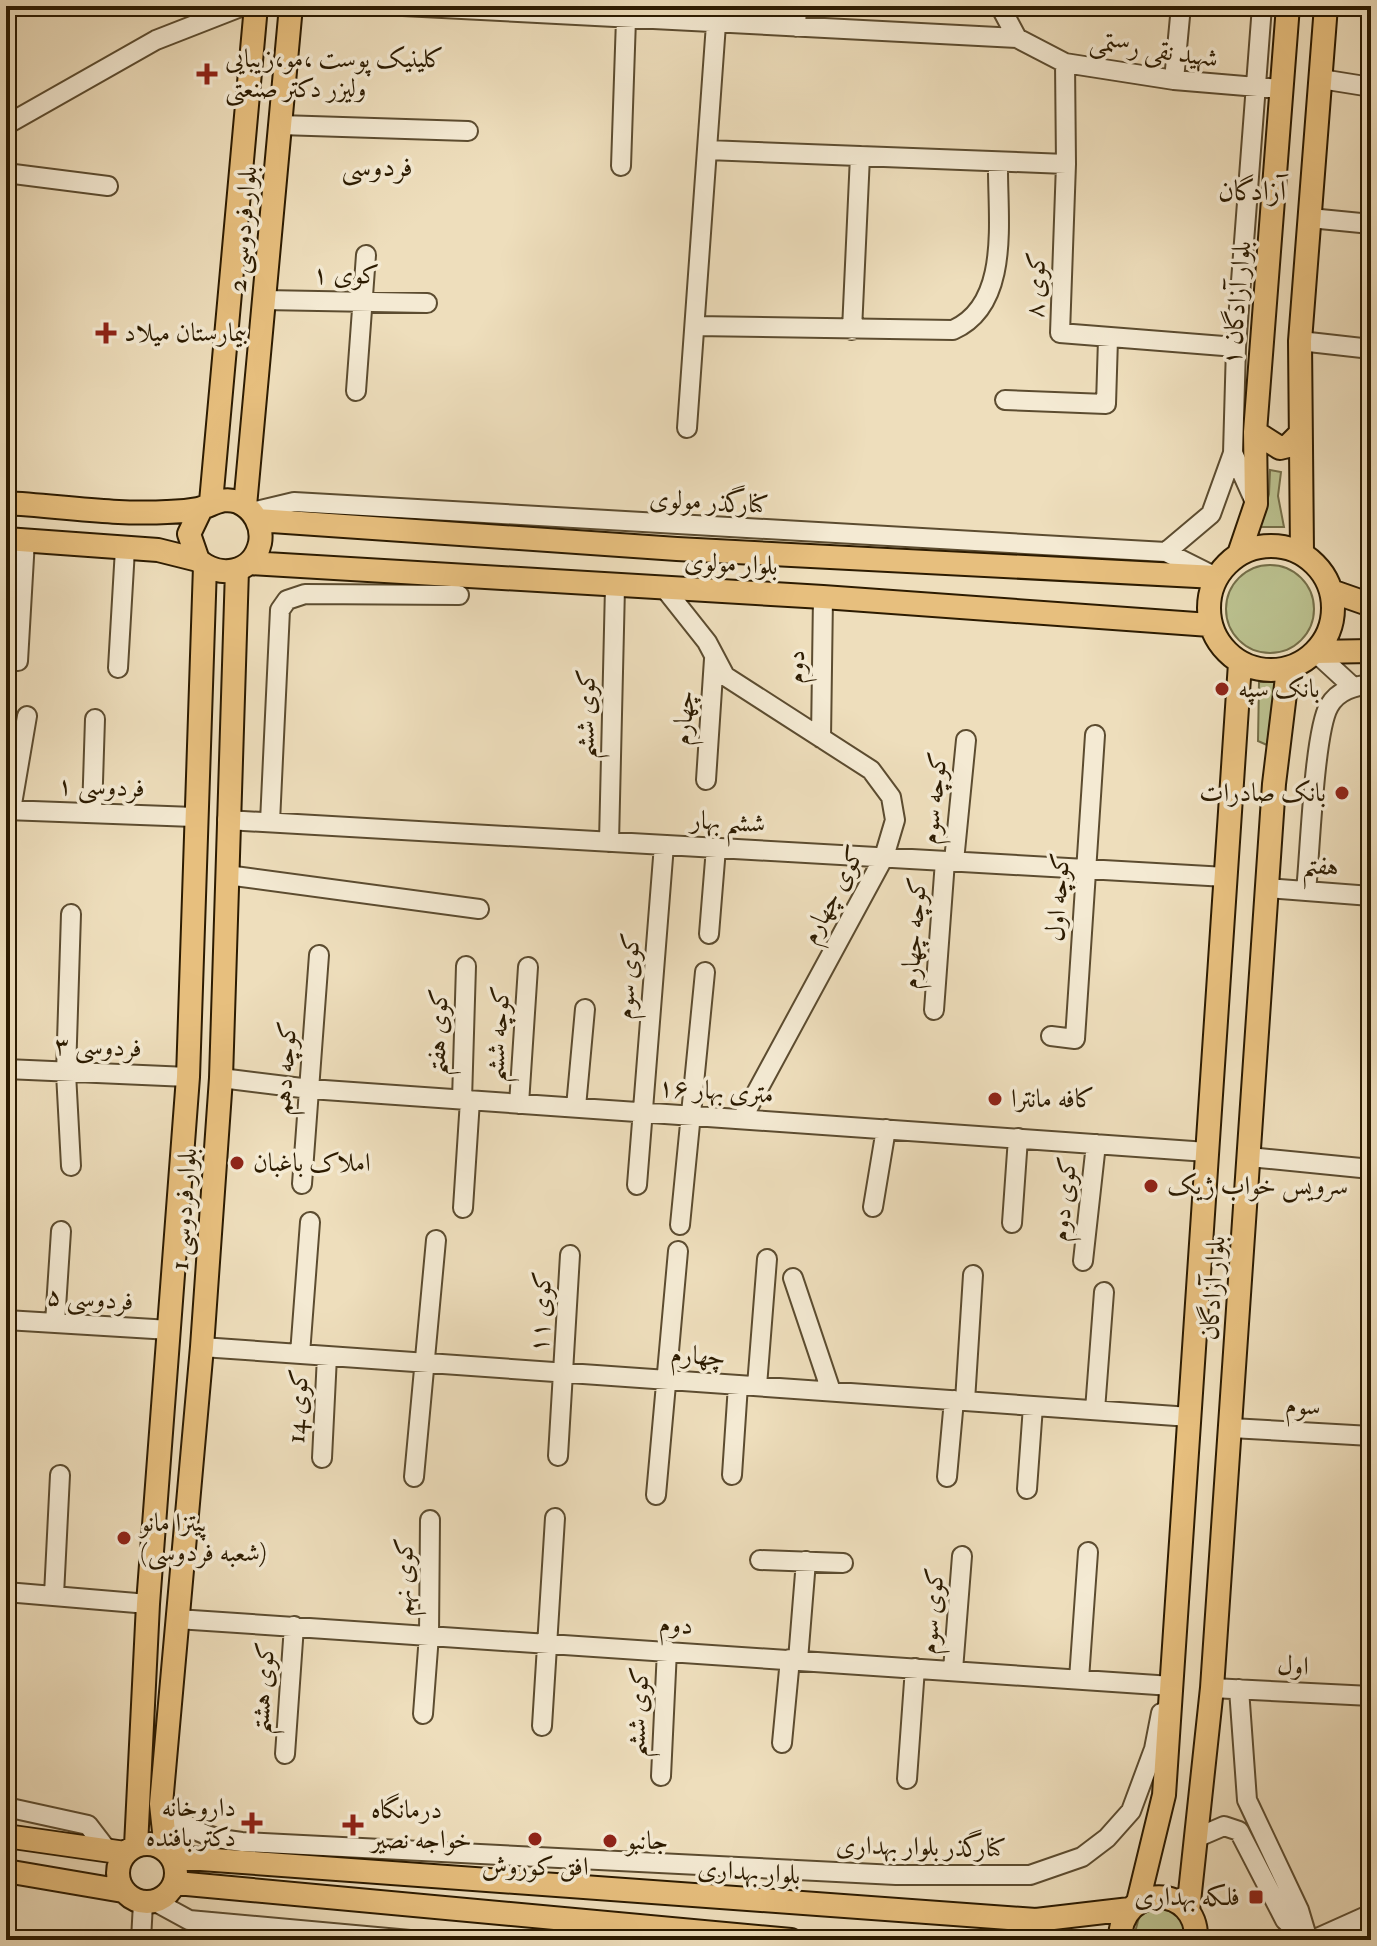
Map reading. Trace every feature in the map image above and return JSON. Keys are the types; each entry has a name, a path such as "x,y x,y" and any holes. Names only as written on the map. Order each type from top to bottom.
{"main road":[{"name":"بلوار فردوسی 2","path":"206,506 256,6"},
{"name":"بلوار فردوسی 2","path":"251,512 264,300 291,6"},
{"name":"بلوار آزادگان ۱","path":"1239,554 1256,504 1255,432 1288,6"},
{"path":"1302,553 1298,436 1300,341 1326,6"},
{"path":"1255,432 1280,448 1288,446 1298,436"},
{"path":"6,503 164,512 229,500 251,512 261,538 243,567 220,572 158,550 15,540"},
{"path":"201,563 189,534 206,506"},
{"name":"بلوار مولوی","path":"251,512 677,549 1216,577"},
{"path":"1270,545 1302,553 1315,563 1331,591 1333,617 1324,642 1315,652 1288,669 1255,669 1240,663 1227,653 1210,625 1208,609 1216,577 1239,554 1270,545"},
{"name":"بلوار فردوسی 1","path":"123,1850 141,1720 188,1077 201,563"},
{"name":"بلوار مولوی","path":"243,567 823,597 1210,625"},
{"name":"بلوار فردوسی 1","path":"169,1854 161,1804 171,1721 177,1619 202,1347 221,1078 227,820 243,567"},
{"path":"1331,591 1371,605"},
{"path":"1315,652 1371,651"},
{"name":"بلوار آزادگان","path":"1134,1906 1164,1795 1168,1686 1202,1152 1226,877 1240,663"},
{"name":"بلوار آزادگان","path":"1188,1911 1212,1688 1274,784 1288,669"},
{"path":"1233,781 1248,777 1274,784"},
{"path":"188,1077 221,1078"},
{"path":"141,1720 149,1731 162,1731 171,1721"},
{"path":"1164,1795 1173,1806 1181,1808 1201,1802"},
{"path":"6,1836 123,1850 157,1845 169,1854 176,1883"},
{"path":"123,1850 118,1878 123,1891"},
{"name":"بلوار بهداری","path":"169,1854 1036,1920 1134,1906"},
{"path":"6,1871 123,1891 150,1902 164,1898 176,1883"},
{"path":"176,1883 721,1936 791,1940"},
{"path":"1120,1940 1120,1928 1134,1906 1148,1898 1170,1898 1188,1911 1198,1938"},
{"path":"1036,1920 1051,1929 1055,1940"}],"street":[{"path":"6,125 156,40 243,6"},
{"name":"شهید نقی رستمی","path":"403,6 1017,38 1065,63 1174,80 1282,89"},
{"path":"796,27 797,6"},
{"path":"1000,6 1017,38"},
{"path":"1174,80 1181,6"},
{"path":"1166,552 1211,514 1233,453 1236,347 1262,6"},
{"path":"621,166 626,19"},
{"path":"687,428 716,24"},
{"name":"کوی ۸","path":"1065,63 1066,164 1060,333 1236,347"},
{"path":"1321,79 1371,87"},
{"path":"280,125 468,131"},
{"path":"707,150 1066,164"},
{"path":"852,330 860,156"},
{"path":"695,326 953,330 966,324 982,308 995,275 998,162"},
{"path":"6,173 108,186"},
{"path":"1310,218 1371,224"},
{"path":"356,391 366,255"},
{"name":"کوی ۱","path":"264,300 427,303"},
{"path":"1005,400 1106,404 1108,339"},
{"path":"1300,341 1371,349"},
{"path":"1233,453 1256,504"},
{"name":"کنارگذر مولوی","path":"251,512 294,502 1166,552 1216,577"},
{"path":"15,540 18,661"},
{"path":"118,668 125,549"},
{"name":"کوی ششم","path":"609,842 615,587"},
{"name":"کوی چهارم","path":"665,589 707,642 725,676 871,770 891,797 895,820 884,857 742,1119"},
{"path":"270,822 280,610 287,600 305,594 459,595"},
{"name":"دوم","path":"821,738 823,597"},
{"path":"1306,891 1321,737 1328,706 1362,685 1315,652"},
{"name":"چهارم","path":"706,780 714,659"},
{"path":"8,810 27,716"},
{"path":"92,813 95,719"},
{"name":"کوچه اول","path":"1051,1036 1075,1039 1095,735"},
{"name":"کوچه سوم","path":"950,861 966,740"},
{"name":"فردوسی ۱","path":"8,810 194,817"},
{"name":"ششم بهار","path":"227,820 1226,877"},
{"name":"کوی سوم","path":"637,1185 664,845"},
{"path":"709,934 716,848"},
{"name":"کوچه چهارم","path":"934,1010 950,861"},
{"path":"227,875 479,909"},
{"name":"هفتم","path":"1267,888 1371,896"},
{"path":"71,914 66,1073 71,1166"},
{"name":"کوچه دهم","path":"302,1184 319,955"},
{"name":"کوی هفتم","path":"466,966 466,1100"},
{"name":"کوچه ششم","path":"519,1104 528,967"},
{"path":"680,1225 705,972"},
{"path":"576,1107 585,1009"},
{"name":"فردوسی ۳","path":"6,1069 188,1077"},
{"name":"۱۶ متری بهار","path":"221,1078 310,1089 1202,1152"},
{"path":"463,1208 466,1100"},
{"path":"873,1207 886,1129"},
{"path":"1012,1223 1018,1138"},
{"name":"کوی دوم","path":"1083,1261 1096,1144"},
{"path":"1249,1157 1371,1169"},
{"path":"300,1354 310,1222"},
{"path":"55,1323 61,1231"},
{"path":"414,1477 436,1240"},
{"path":"656,1495 678,1251"},
{"name":"کوی ۱۱","path":"558,1456 570,1255"},
{"path":"732,1475 767,1259"},
{"path":"947,1477 960,1401 973,1275"},
{"path":"793,1278 831,1391"},
{"path":"1095,1410 1104,1292"},
{"name":"فردوسی ۵","path":"6,1320 170,1330"},
{"name":"چهارم","path":"202,1347 1185,1416"},
{"name":"کوی 14","path":"322,1458 327,1356"},
{"path":"1027,1489 1033,1406"},
{"name":"سوم","path":"1231,1428 1371,1436"},
{"path":"54,1595 60,1475"},
{"path":"542,1726 555,1518"},
{"name":"کوی نهم","path":"423,1714 429,1635 430,1520"},
{"path":"1079,1679 1088,1552"},
{"name":"کوی سوم","path":"953,1670 962,1556"},
{"path":"760,1560 843,1563"},
{"path":"782,1743 806,1561"},
{"path":"6,1592 148,1604"},
{"name":"دوم","path":"177,1619 1168,1686"},
{"name":"کوی هشتم","path":"285,1754 294,1626"},
{"name":"کوی ششم","path":"661,1776 667,1650"},
{"path":"907,1779 915,1668"},
{"name":"کنارگذر بلوار بهداری","path":"208,1839 896,1875 1030,1875 1082,1857 1107,1838 1131,1811 1154,1749 1168,1686"},
{"name":"اول","path":"1212,1688 1371,1696"},
{"path":"1239,1689 1247,1800 1299,1910 1309,1940"},
{"path":"161,1804 186,1827 208,1839"},
{"path":"6,1807 88,1825 123,1850"},
{"path":"1196,1838 1224,1826 1239,1831 1285,1920 1309,1940"},
{"path":"169,1854 208,1839"},
{"path":"894,1911 896,1875"},
{"path":"141,1940 150,1902 189,1920 308,1935 409,1940"},
{"path":"1309,1940 1371,1914"}],"green space":[{"path":"1270,470 1281,472 1278,496 1284,527 1260,527 1269,494"},
{"path":"1270,565 1287,569 1301,578 1310,592 1314,609 1310,626 1301,640 1287,649 1270,653 1253,649 1239,640 1230,626 1226,609 1230,592 1239,578 1253,569"},
{"path":"1276,681 1267,745 1258,741 1259,682"},
{"path":"1155,1907 1178,1917 1187,1940 1133,1940 1139,1917"}],"place":[{"name":"کلینیک پوست ،مو،زیبایی ولیزر دکتر صنعتی","path":"207,74"},
{"name":"بیمارستان میلاد","path":"106,333"},
{"name":"بانک سپه","path":"1222,689"},
{"name":"بانک صادرات","path":"1342,793"},
{"name":"کافه مانترا","path":"995,1099"},
{"name":"املاک باغبان","path":"237,1163"},
{"name":"سرویس خواب ژیک","path":"1151,1186"},
{"name":"پیتزا مانو (شعبه فردوسی)","path":"124,1538"},
{"name":"داروخانه دکتر بافنده","path":"252,1823"},
{"name":"درمانگاه خواجه نصیر","path":"353,1825"},
{"name":"افق کوروش","path":"535,1839"},
{"name":"جانبو","path":"610,1841"},
{"name":"فلکه بهداری","path":"1256,1897"}],"district":[{"name":"فردوسی","path":"377,167"},
{"name":"آزادگان","path":"1252,191"}]}
